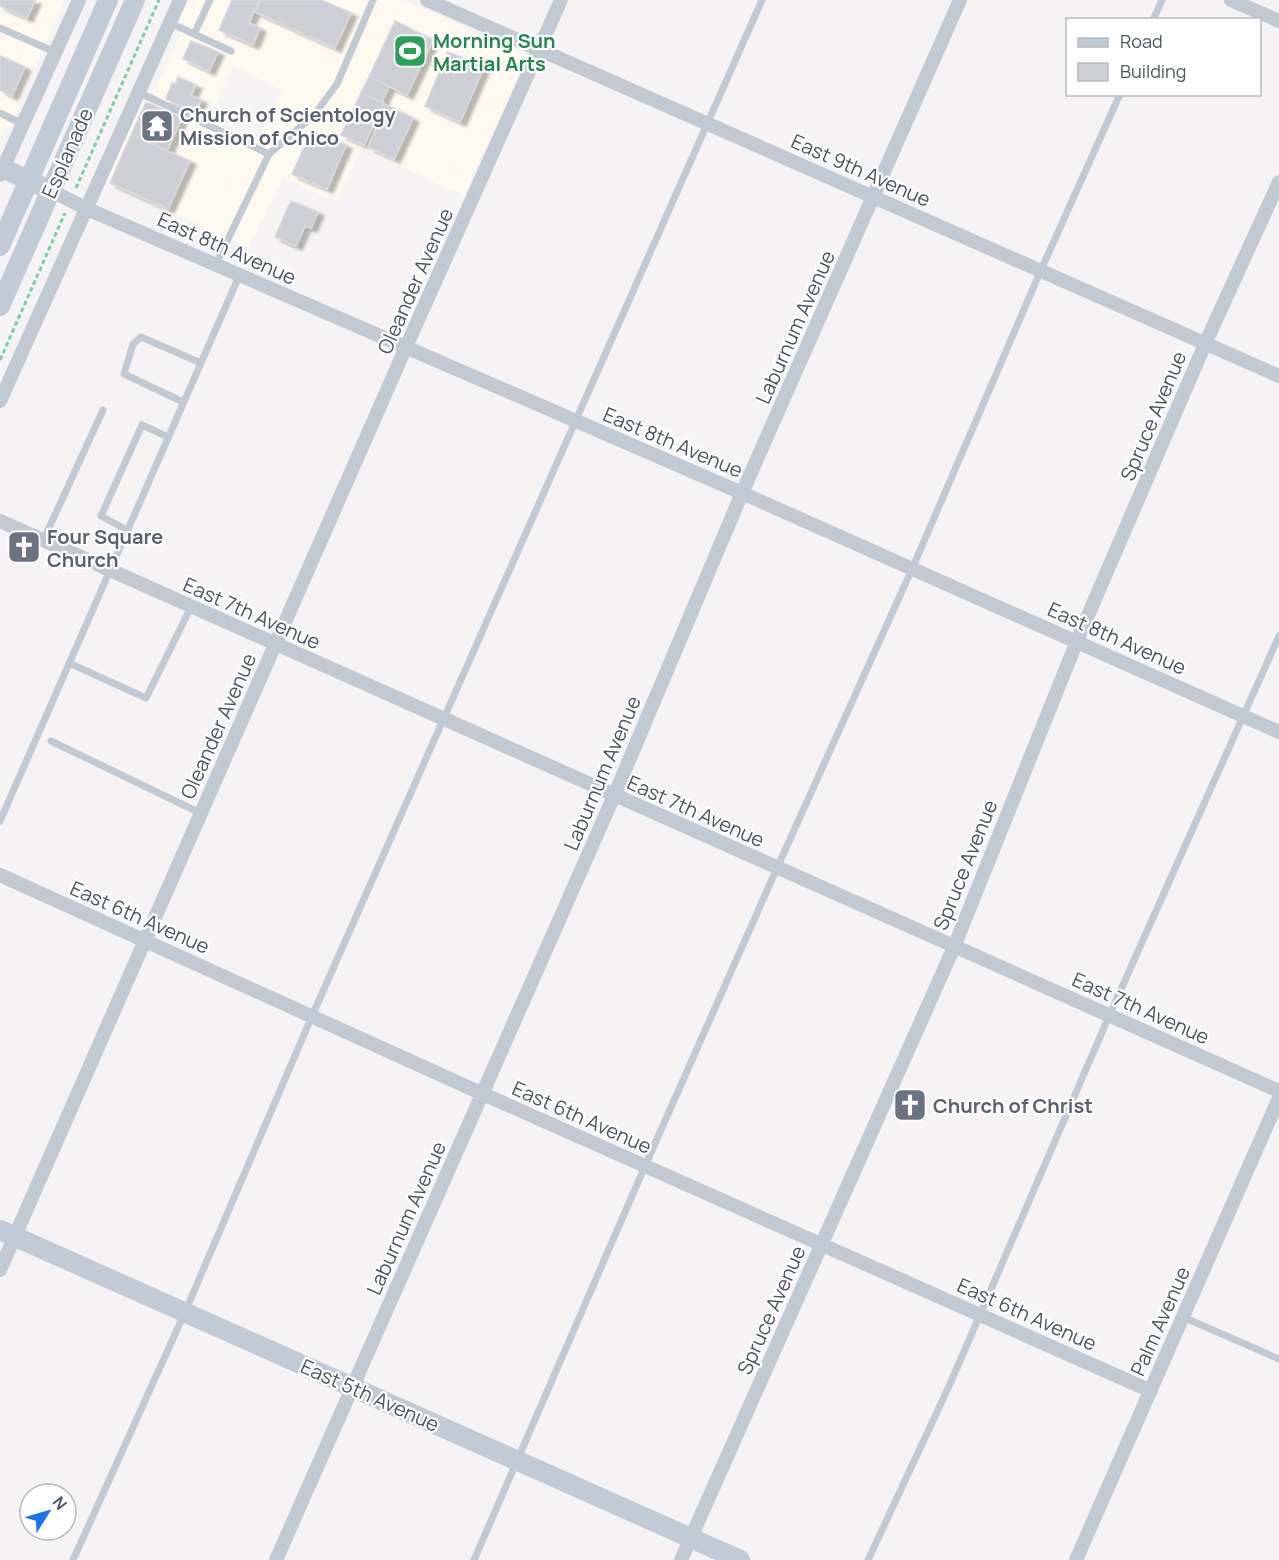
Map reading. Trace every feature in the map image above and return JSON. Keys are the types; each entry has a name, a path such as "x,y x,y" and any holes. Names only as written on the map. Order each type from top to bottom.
{"street":[{"path":"50,190 1,170 79,0"},
{"name":"Esplanade","path":"0,246 108,0"},
{"name":"Esplanade","path":"0,306 135,0"},
{"path":"0,402 180,0"},
{"name":"East 9th Avenue","path":"427,0 1279,376"},
{"name":"Oleander Avenue","path":"0,1270 7,1233 145,941 561,0"},
{"name":"Laburnum Avenue","path":"276,1560 614,796 742,493 960,0"},
{"path":"1231,0 1279,21"},
{"name":"Spruce Avenue","path":"681,1560 954,946 1077,641 1279,182"},
{"name":"East 8th Avenue","path":"50,190 85,208 742,493 1279,732"},
{"name":"East 7th Avenue","path":"0,521 1279,1091"},
{"name":"East 6th Avenue","path":"0,875 483,1094 1150,1390"},
{"name":"Palm Avenue","path":"1076,1560 1279,1098"},
{"name":"East 5th Avenue","path":"7,1233 740,1560"}],"lane":[{"path":"194,34 210,0"},
{"path":"216,264 269,154 314,115 336,84 373,0"},
{"path":"73,1560 185,1312 312,1016 762,0"},
{"path":"1155,18 1162,0"},
{"path":"170,22 231,51"},
{"path":"0,28 55,52"},
{"path":"138,92 269,154"},
{"path":"474,1560 519,1461 645,1166 912,569 1119,96"},
{"path":"0,113 23,124"},
{"path":"0,821 240,274"},
{"path":"183,402 124,374 133,344 141,337 201,363"},
{"path":"43,541 102,410"},
{"path":"127,530 101,516 142,425 168,437"},
{"path":"69,663 146,698 191,607"},
{"path":"868,1560 950,1384 1109,1016 1279,636"},
{"path":"51,741 200,813"},
{"path":"1183,1317 1279,1359"}],"path":[{"path":"0,360 61,216 159,0"},
{"path":"61,216 70,220"}],"shaded area":[{"path":"0,0 65,0 9,128 0,132"},
{"path":"187,0 403,0 527,56 464,195 362,149 337,202 283,178 249,248 105,182 145,95 151,98 185,24 178,21","holes":["233,66 282,89 254,147 206,124"]}],"building":[{"path":"0,0 35,0 27,18 0,6"},
{"path":"232,0 259,0 249,23 260,28 253,45 219,30"},
{"path":"261,0 321,0 351,13 335,48 255,12"},
{"path":"395,21 433,40 407,95 369,77"},
{"path":"191,41 218,52 209,71 183,59"},
{"path":"448,52 484,67 460,122 425,106"},
{"path":"0,56 25,67 12,96 0,90"},
{"path":"178,77 196,85 191,95 201,100 196,112 166,99 172,83 175,84"},
{"path":"369,77 389,86 382,102 361,93"},
{"path":"361,93 384,103 364,145 341,135"},
{"name":"Church of Scientology Mission of Chico","path":"146,102 182,118 167,151 131,135"},
{"path":"386,105 413,118 394,159 368,147"},
{"path":"312,130 346,145 327,189 292,174"},
{"path":"131,135 190,161 168,209 110,183"},
{"path":"291,201 318,212 311,228 305,226 296,246 275,237"}],"place":[{"name":"Morning Sun Martial Arts","path":"410,51"},
{"name":"Church of Scientology Mission of Chico","path":"157,126"},
{"name":"Four Square Church","path":"24,547"},
{"name":"Church of Christ","path":"910,1105"}]}
